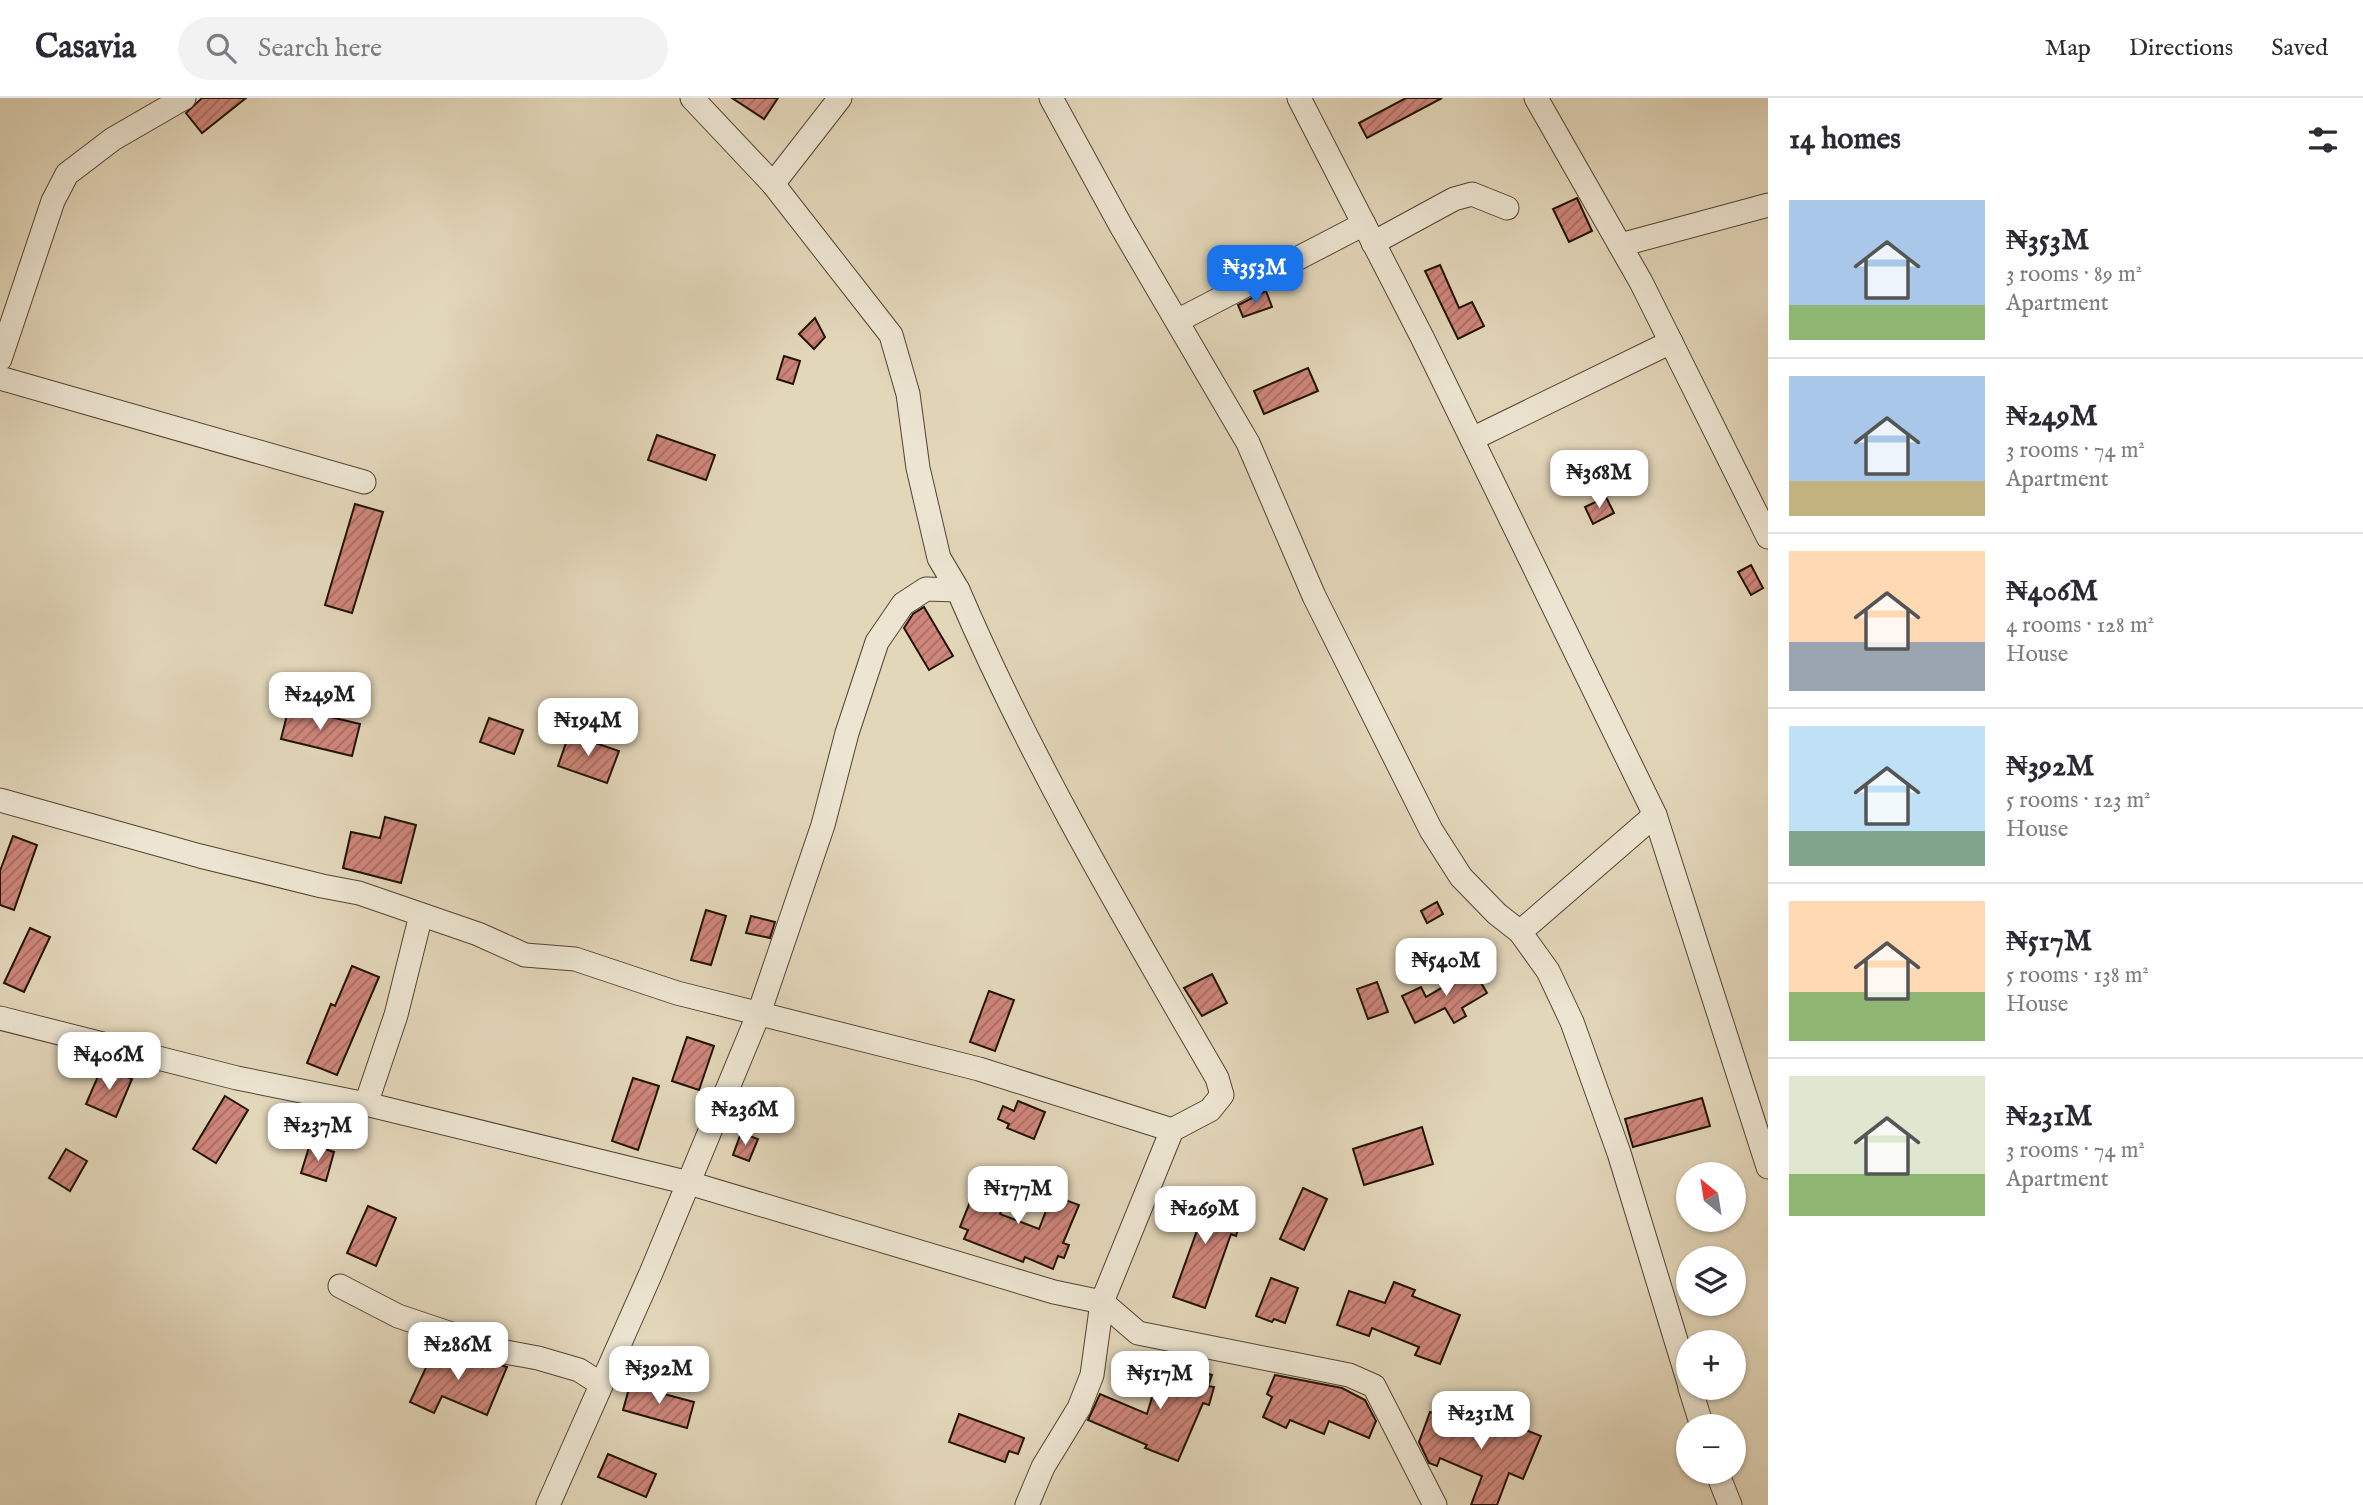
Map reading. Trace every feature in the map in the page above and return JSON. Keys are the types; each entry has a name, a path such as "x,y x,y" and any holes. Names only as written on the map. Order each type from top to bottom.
{"street":[{"path":"0,359 53,201 67,174 113,139 184,98"},
{"path":"692,98 773,184 891,335 908,394 918,468 939,558 958,590 980,642 1074,830 1217,1078 1222,1095 1210,1110 1172,1130 1102,1301 1093,1376 1079,1408 1042,1467 1027,1505"},
{"path":"773,184 840,98"},
{"path":"1051,98 1121,226 1248,443 1314,596 1431,830 1461,877 1497,914 1520,932 1548,971 1572,1022 1619,1153 1676,1342"},
{"path":"1299,98 1472,439 1655,815 1768,1167"},
{"path":"1536,98 1620,245 1768,537"},
{"path":"1177,321 1369,233 1454,199 1472,194 1507,208"},
{"path":"1620,245 1768,205"},
{"path":"1472,439 1671,342"},
{"path":"0,378 364,481"},
{"path":"548,1505 689,1183 759,1013 823,825 847,733 877,642 903,604 926,589 958,590"},
{"path":"0,800 214,859 359,893 478,934 525,955 575,959 677,993 979,1069 1172,1130"},
{"path":"1520,932 1655,815"},
{"path":"366,1104 396,1015 422,915"},
{"path":"0,1018 237,1078 366,1104 689,1183 1054,1292 1102,1301 1138,1333 1349,1375 1374,1386 1435,1505"},
{"path":"340,1286 398,1317 505,1352 579,1370 601,1384"},
{"path":"1722,1484 1730,1505"}],"building":[{"path":"202,98 246,98 202,133 186,113"},
{"path":"732,98 778,98 764,119"},
{"path":"1406,98 1442,98 1367,138 1359,123"},
{"path":"1577,198 1592,231 1569,242 1553,209"},
{"path":"1440,265 1459,308 1472,302 1484,326 1458,339 1425,271"},
{"path":"1266,291 1272,307 1243,317 1238,305"},
{"path":"815,318 825,337 814,349 799,334"},
{"path":"784,356 800,361 793,384 777,379"},
{"path":"1308,368 1318,391 1264,414 1254,391"},
{"path":"657,435 715,455 706,480 648,460"},
{"path":"1606,497 1614,513 1593,524 1585,507"},
{"path":"355,504 383,512 352,613 325,605"},
{"path":"1751,565 1763,588 1751,595 1738,572"},
{"path":"924,607 953,656 929,670 904,628 913,614"},
{"path":"289,707 360,724 352,756 281,739"},
{"path":"489,718 523,730 514,754 480,742"},
{"path":"569,734 619,751 607,783 558,766"},
{"path":"385,817 416,825 401,883 343,868 351,832 380,838"},
{"path":"13,836 37,845 14,910 0,905 0,871"},
{"path":"1437,902 1443,914 1427,923 1421,911"},
{"path":"706,910 726,916 711,965 691,960"},
{"path":"751,916 775,922 770,938 746,933"},
{"path":"30,928 50,937 24,992 4,983"},
{"path":"352,966 379,977 337,1075 307,1063 331,1004 335,1006"},
{"path":"1473,969 1487,993 1462,1008 1466,1016 1454,1023 1445,1008 1415,1023 1402,996 1421,987 1426,997"},
{"path":"1212,974 1227,1003 1202,1016 1184,988"},
{"path":"1377,982 1388,1012 1368,1019 1357,989"},
{"path":"989,991 1014,1000 995,1051 970,1042"},
{"path":"687,1037 714,1046 699,1090 672,1081"},
{"path":"102,1067 132,1079 116,1117 86,1104"},
{"path":"633,1078 659,1086 638,1150 612,1141"},
{"path":"225,1096 248,1110 216,1163 193,1149"},
{"path":"1702,1098 1710,1126 1633,1147 1625,1119"},
{"path":"1018,1101 1045,1112 1034,1139 1007,1128 1009,1124 998,1119 1003,1106 1014,1111"},
{"path":"1422,1127 1433,1164 1364,1185 1353,1149"},
{"path":"741,1133 758,1139 749,1161 733,1155"},
{"path":"310,1144 334,1152 326,1181 301,1173"},
{"path":"66,1149 87,1161 70,1191 49,1178"},
{"path":"988,1172 1013,1181 1000,1214 1039,1229 1052,1195 1079,1205 1063,1243 1069,1245 1064,1258 1058,1256 1053,1269 1025,1257 1023,1262 964,1239 968,1230 960,1227 970,1202 976,1204"},
{"path":"1303,1188 1327,1199 1304,1250 1280,1239"},
{"path":"1186,1193 1244,1210 1236,1236 1231,1234 1205,1308 1173,1297 1199,1225 1178,1219"},
{"path":"368,1206 396,1218 376,1266 347,1253"},
{"path":"1271,1278 1298,1288 1285,1323 1256,1316"},
{"path":"1394,1282 1415,1290 1412,1296 1460,1315 1440,1364 1415,1355 1419,1347 1372,1328 1369,1336 1337,1325 1349,1291 1385,1303"},
{"path":"436,1346 473,1362 475,1357 507,1367 487,1415 442,1396 434,1413 410,1402"},
{"path":"1163,1361 1212,1375 1208,1386 1214,1387 1209,1405 1203,1403 1178,1461 1088,1420 1100,1394 1147,1414"},
{"path":"1275,1375 1342,1388 1365,1400 1376,1421 1369,1438 1329,1421 1324,1434 1290,1420 1286,1428 1263,1417 1272,1397 1267,1394"},
{"path":"630,1385 694,1402 687,1428 623,1410"},
{"path":"1430,1412 1472,1428 1479,1412 1541,1436 1523,1479 1509,1473 1497,1505 1471,1505 1482,1476 1440,1458 1437,1466 1429,1463 1419,1442"},
{"path":"959,1414 1024,1438 1018,1454 1009,1451 1005,1462 949,1442"},
{"path":"608,1454 656,1474 646,1497 598,1477"}]}
